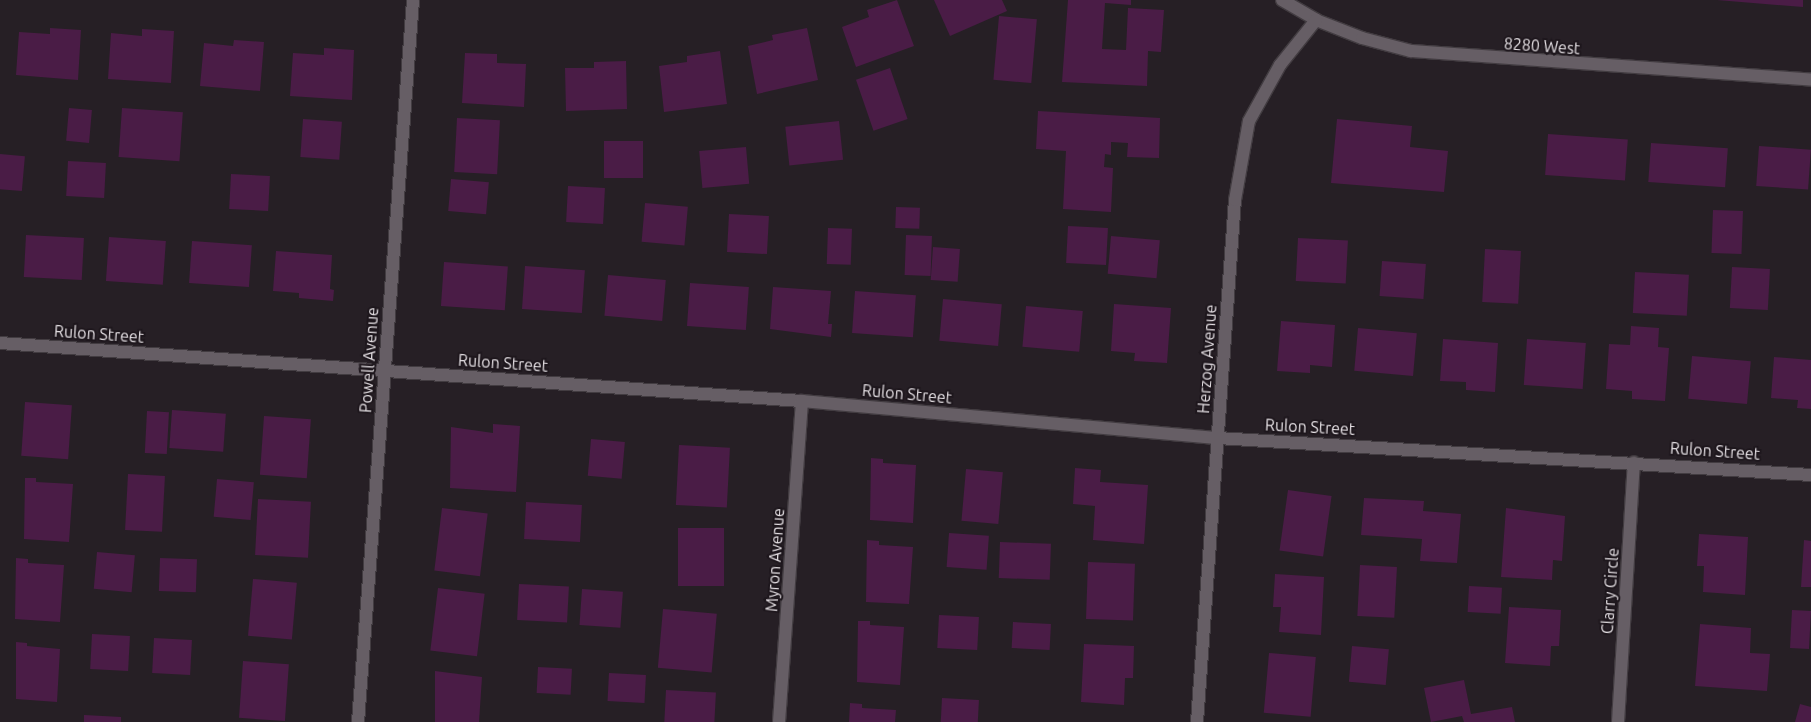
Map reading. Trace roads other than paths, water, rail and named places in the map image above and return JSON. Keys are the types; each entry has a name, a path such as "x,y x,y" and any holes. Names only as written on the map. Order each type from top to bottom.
{"street":[{"name":"Powell Avenue","path":"358,722 413,0"},
{"name":"8280 West","path":"1282,0 1316,20 1362,38 1411,51 1811,80"},
{"name":"Herzog Avenue","path":"1197,722 1235,200 1249,121 1280,66 1316,20"},
{"name":"Rulon Street","path":"0,343 802,401 1218,438 1634,462 1811,475"},
{"name":"Myron Avenue","path":"779,722 802,401"},
{"name":"Clarry Circle","path":"1618,722 1634,462"}]}
